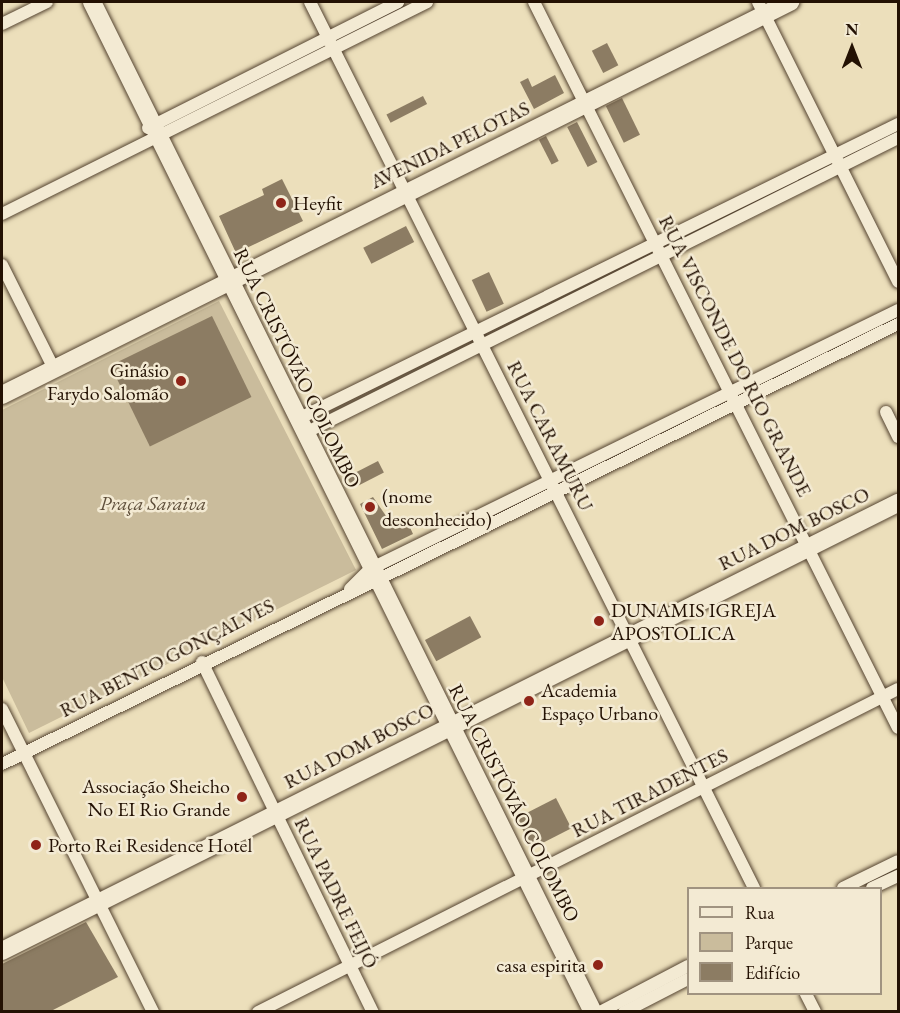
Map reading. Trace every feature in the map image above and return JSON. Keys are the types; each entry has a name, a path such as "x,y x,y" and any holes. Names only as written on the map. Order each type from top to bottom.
{"street":[{"path":"2,24 47,2"},
{"name":"RUA CRISTÓVÃO COLOMBO","path":"92,2 373,576 594,1011"},
{"name":"RUA CARAMURU","path":"310,2 753,887"},
{"path":"156,130 244,96 291,72 334,49 399,2"},
{"path":"2,213 136,143 238,81 328,37 427,2"},
{"name":"RUA VISCONDE DO RIO GRANDE","path":"534,2 898,728"},
{"name":"AVENIDA PELOTAS","path":"2,395 229,282 405,190 586,104 761,8 790,2"},
{"path":"761,8 898,282"},
{"path":"285,59 291,72"},
{"path":"238,81 244,96"},
{"path":"301,426 423,357 479,337 659,249 898,123"},
{"path":"659,249 840,168 898,138"},
{"path":"2,265 54,369"},
{"name":"RUA BENTO GONÇALVES","path":"2,764 373,576 856,338 898,310"},
{"name":"RUA BENTO GONÇALVES","path":"856,338 898,324"},
{"path":"301,426 429,370 479,337"},
{"path":"423,357 429,370"},
{"path":"886,412 898,437"},
{"name":"RUA DOM BOSCO","path":"2,951 898,502"},
{"name":"RUA PADRE FEIJÓ","path":"202,662 373,1011"},
{"name":"RUA TIRADENTES","path":"258,1011 898,690"},
{"path":"2,709 101,901 153,1011"},
{"path":"845,887 898,861"},
{"path":"874,887 898,876"},
{"path":"600,1011 687,967"},
{"path":"624,1011 687,980"},
{"path":"807,995 814,1011"}],"green space":[{"name":"Praça Saraiva","path":"219,301 356,570 29,733 2,677 2,410"}],"building":[{"path":"607,43 618,65 603,73 592,51"},
{"path":"555,75 564,93 534,109 520,82 528,78 532,87"},
{"path":"423,96 427,104 391,123 386,115"},
{"path":"622,98 640,135 624,143 606,106"},
{"path":"577,122 597,162 588,167 567,127"},
{"path":"546,136 559,161 552,165 539,140"},
{"path":"282,179 303,221 236,253 219,216 264,195 262,189"},
{"path":"406,226 414,242 371,264 363,248"},
{"path":"489,272 504,304 487,312 472,280"},
{"name":"Ginásio Farydo Salomão","path":"212,316 251,397 150,446 110,366"},
{"path":"378,461 384,473 353,488 347,477"},
{"path":"373,497 395,529 408,523 413,534 382,549 360,504"},
{"path":"470,616 481,637 436,661 425,640"},
{"path":"556,798 571,828 532,848 517,818"},
{"path":"86,922 118,977 51,1011 2,1011 2,964"}],"place":[{"name":"Heyfit","path":"281,203"},
{"name":"Ginásio Farydo Salomão","path":"181,381"},
{"name":"(nome desconhecido)","path":"370,507"},
{"name":"DUNAMIS IGREJA APOSTOLICA","path":"599,621"},
{"name":"Academia Espaço Urbano","path":"529,701"},
{"name":"Associação Sheicho No EI Rio Grande","path":"242,797"},
{"name":"Porto Rei Residence Hotel","path":"36,845"},
{"name":"casa espirita","path":"598,965"}]}
